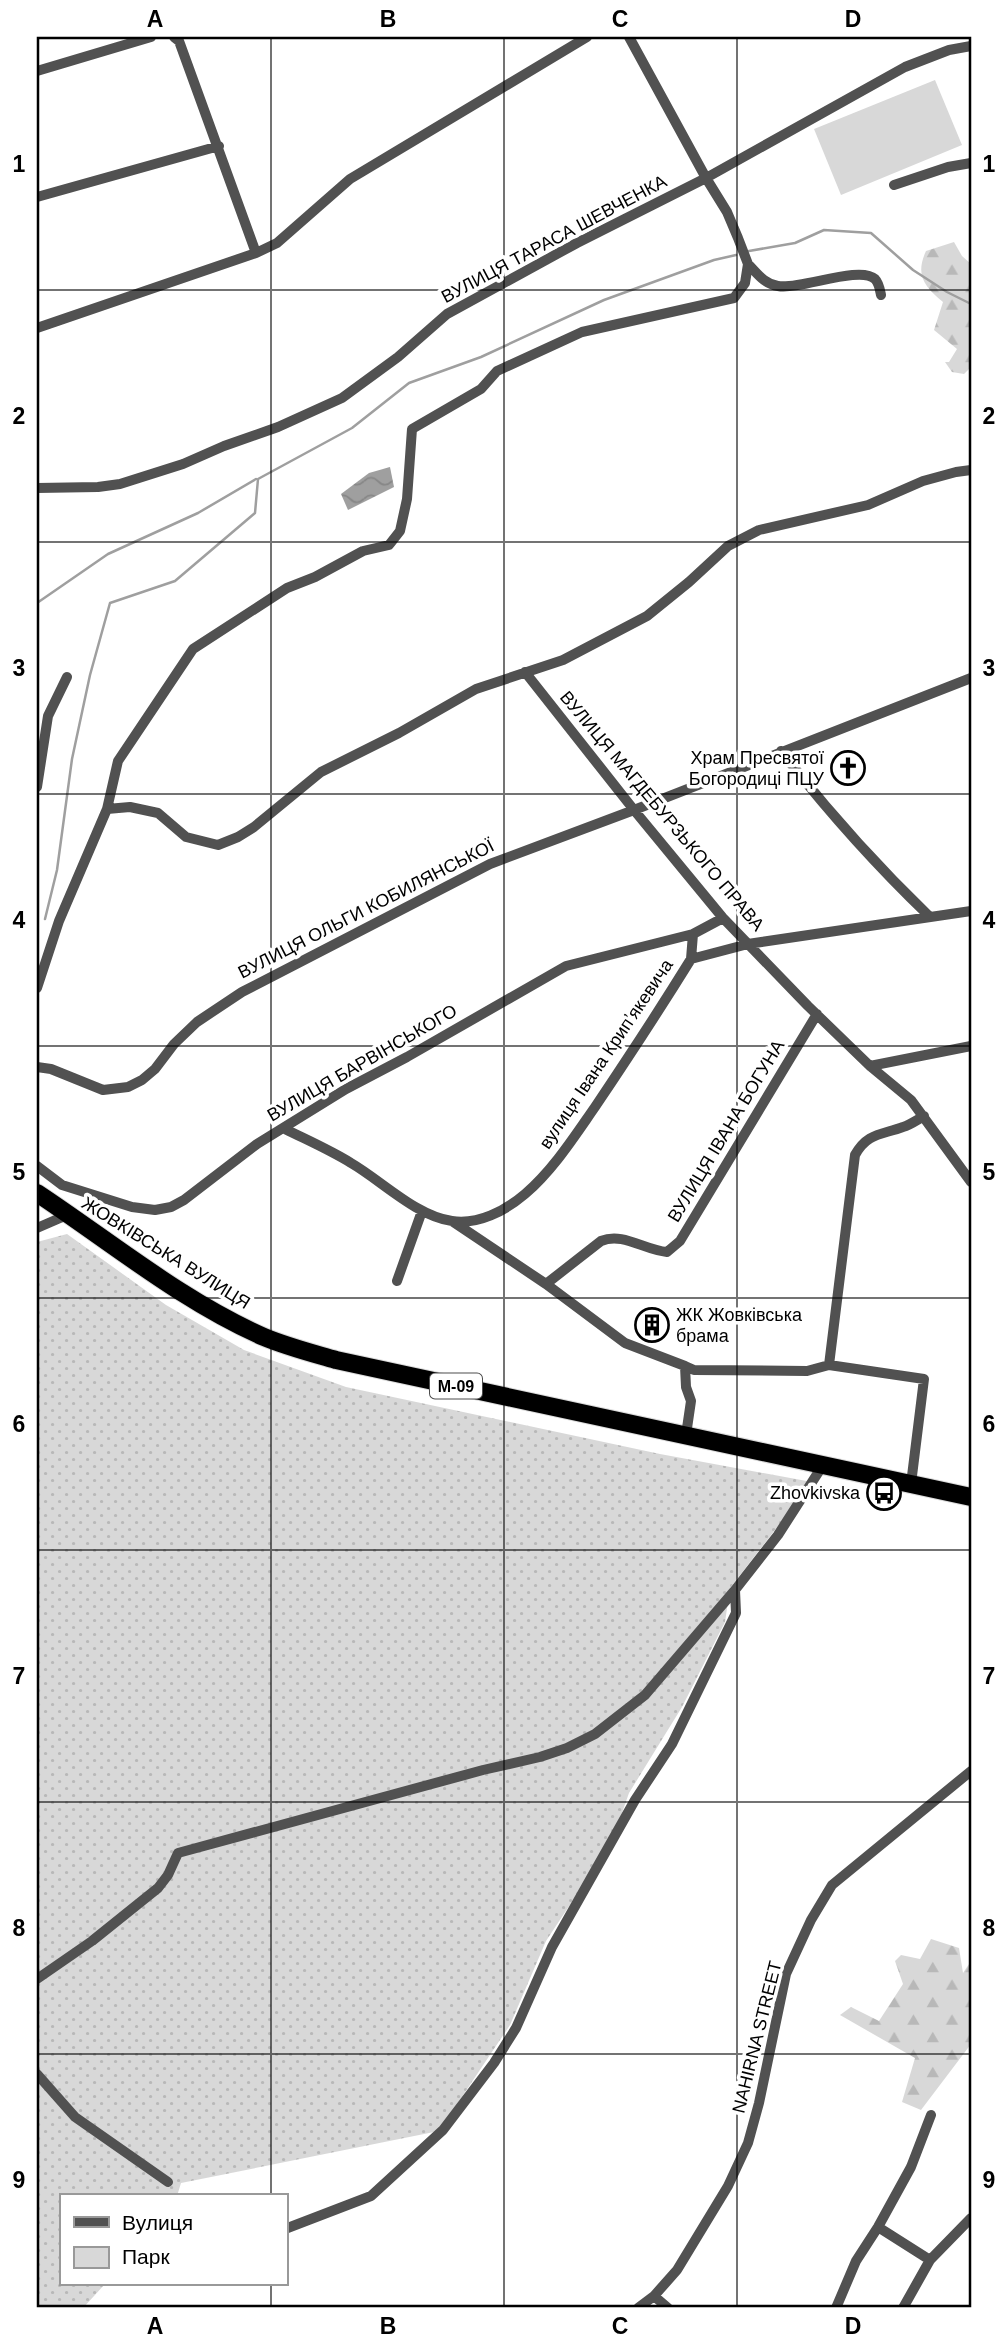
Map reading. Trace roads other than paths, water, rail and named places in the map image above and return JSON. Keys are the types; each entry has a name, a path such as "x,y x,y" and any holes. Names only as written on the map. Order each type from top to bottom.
{"highway":[{"name":"ЖОВКІВСЬКА ВУЛИЦЯ","path":"37,1193 206,1307 289,1347 336,1360 911,1484"},
{"name":"М-09","path":"911,1484 971,1497"}],"street":[{"path":"37,71 151,37"},
{"path":"174,37 179,41 219,146 256,253"},
{"path":"37,328 256,253 276,243 350,179 587,37"},
{"path":"629,37 727,212 748,264 762,279 780,287 848,276 868,276 874,278 881,295"},
{"name":"ВУЛИЦЯ ТАРАСА ШЕВЧЕНКА","path":"37,488 120,484 183,464 224,446 278,428 342,398 398,357 447,314 577,243 706,178 905,68 949,50 971,46"},
{"path":"37,197 219,146"},
{"path":"894,185 948,167 971,163"},
{"path":"37,988 59,921 107,809 118,761 193,649 287,588 316,577 363,551 389,545 400,531 407,499 412,429 481,389 497,371 582,332 734,298 746,283 748,264"},
{"path":"107,809 130,807 158,813 187,836 218,845 254,827 321,772 399,733 476,689 563,660 647,616 728,546 758,530 856,508 923,481 971,470"},
{"name":"ВУЛИЦЯ МАГДЕБУРЗЬКОГО ПРАВА","path":"525,672 723,918 870,1066 911,1100 971,1182"},
{"path":"37,787 48,716 67,677"},
{"name":"ВУЛИЦЯ ОЛЬГИ КОБИЛЯНСЬКОЇ","path":"37,1067 51,1069 103,1090 128,1087 155,1069 174,1044 197,1022 242,992 490,863 634,810 971,678"},
{"path":"781,751 813,792 929,916"},
{"name":"вулиця Івана Крипʼякевича","path":"452,1221 470,1222 488,1217 524,1195 544,1176 612,1081 691,959 748,944 971,911"},
{"name":"ВУЛИЦЯ БАРВІНСЬКОГО","path":"37,1166 62,1185 132,1207 155,1210 184,1200 257,1144 346,1089 566,966 693,934 723,918"},
{"path":"691,959 693,934"},
{"name":"ВУЛИЦЯ ІВАНА БОГУНА","path":"546,1284 601,1241 610,1237 667,1252 680,1241 817,1014"},
{"path":"870,1066 971,1046"},
{"path":"830,1365 855,1156 862,1143 872,1136 905,1126 923,1116"},
{"name":"вулиця Івана Крипʼякевича","path":"285,1129 350,1163 422,1210 452,1221 546,1284"},
{"path":"397,1281 422,1210"},
{"path":"37,1228 67,1215"},
{"path":"546,1284 625,1343 694,1370 807,1371 830,1365 924,1379 911,1484"},
{"path":"685,1366 686,1387 691,1401 686,1435"},
{"path":"37,1979 92,1941 158,1888 168,1875 178,1853 482,1770 540,1757 567,1748 595,1734 645,1695 735,1590 778,1535 823,1465"},
{"path":"287,2228 371,2196 443,2130 494,2063 516,2028 552,1947 635,1800 672,1744 736,1613 735,1590"},
{"name":"NAHIRNA STREET","path":"638,2308 654,2296 683,2260 728,2186 748,2143 786,1974 811,1920 832,1885 971,1771"},
{"path":"37,2074 75,2117 168,2182"},
{"path":"836,2308 856,2261 911,2166 931,2115"},
{"path":"902,2308 930,2260 971,2218"},
{"path":"878,2227 930,2260"},
{"path":"654,2296 668,2308"}],"water":[{"path":"390,467 394,487 348,510 341,494 369,473"}],"waterway":[{"path":"749,251 795,243 824,230 871,233 913,270 971,304"},
{"path":"45,919 57,870 72,759 90,675 110,603 175,581 255,513 258,479 352,428 409,383 481,357 604,300 714,260 736,255"},
{"path":"37,603 108,554 198,513 256,479"}],"place":[{"name":"Храм Пресвятої Богородиці ПЦУ","path":"848,768"},
{"name":"ЖК Жовківська брама","path":"652,1325"},
{"name":"Zhovkivska","path":"884,1493"}]}
